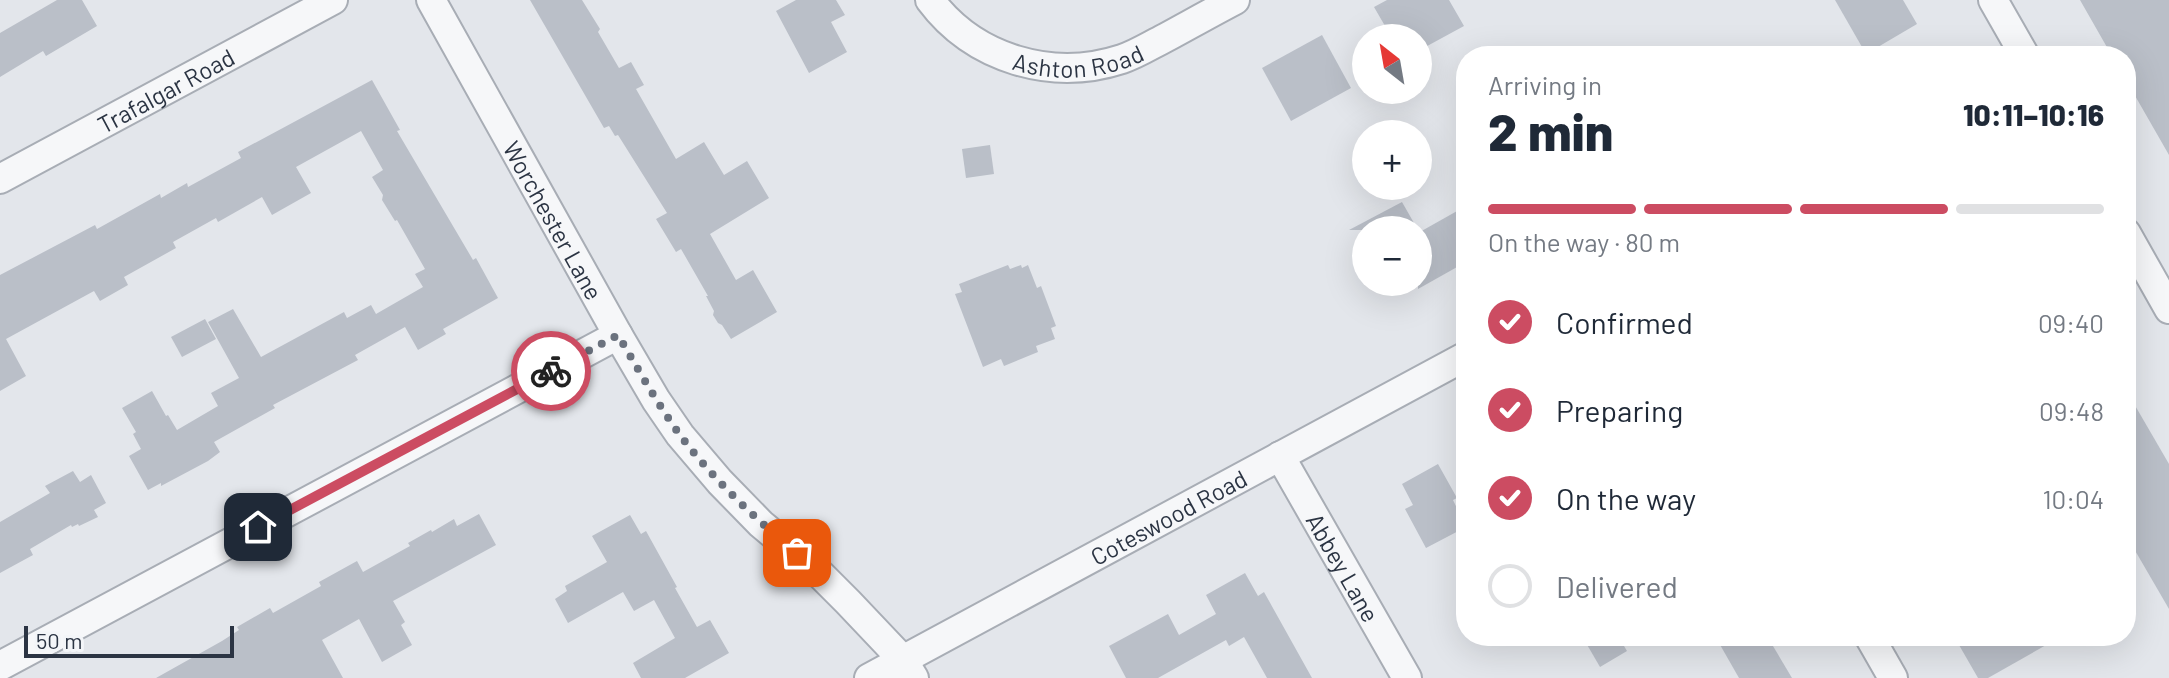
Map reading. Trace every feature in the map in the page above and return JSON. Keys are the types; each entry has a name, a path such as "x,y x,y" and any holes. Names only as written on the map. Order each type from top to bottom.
{"street":[{"name":"Trafalgar Road","path":"0,179 333,0"},
{"name":"Worchester Lane","path":"431,0 618,335 680,435 720,482 761,524 814,568 908,669"},
{"name":"Ashton Road","path":"930,0 969,39 988,50 1034,64 1076,68 1124,59 1235,0"},
{"path":"1993,0 2019,46"},
{"path":"2136,251 2169,309"},
{"path":"0,666 618,335"},
{"name":"Coteswood Road","path":"869,678 908,669 1280,456 1456,361"},
{"name":"Abbey Lane","path":"1280,456 1407,678"},
{"path":"1875,646 1893,678"}],"building":[{"path":"57,0 82,0 97,26 46,56 43,51 0,77 0,33"},
{"path":"530,0 582,0 619,68 631,62 644,85 636,89 676,159 704,142 724,175 747,161 769,198 710,234 736,280 753,270 777,312 731,339 718,323 708,296 681,249 676,252 656,219 667,213 618,135 615,136 609,126 604,128"},
{"path":"796,0 836,0 845,15 831,22 847,52 809,73 776,11"},
{"path":"1387,0 1449,0 1464,26 1432,43 1432,24 1384,24 1374,7"},
{"path":"1835,0 1903,0 1917,24 1880,46 1861,46"},
{"path":"2080,0 2169,0 2169,155 2136,97 2136,46 2106,46"},
{"path":"1322,35 1351,88 1291,121 1262,68"},
{"path":"372,80 400,130 397,131 498,298 443,329 446,334 418,350 405,327 355,355 358,360 273,405 275,408 214,442 220,452 208,461 148,490 129,456 141,449 133,434 136,432 122,408 152,391 177,430 218,406 211,393 239,378 208,322 233,309 261,357 344,312 347,318 371,305 376,314 423,287 415,274 425,269 382,200 383,195 372,177 383,170 361,131 296,167 311,193 272,215 262,197 218,222 216,218 173,242 176,248 124,277 128,285 100,301 94,291 6,339 26,376 0,391 0,275 95,225 97,229 160,194 161,198 187,183 188,187 241,158 238,152"},
{"path":"990,145 994,174 966,178 962,149"},
{"path":"1402,202 1410,216 1376,216"},
{"path":"1456,212 1456,268 1432,281 1432,225"},
{"path":"1008,265 1010,269 1028,265 1037,288 1041,286 1056,326 1051,328 1055,339 1036,346 1038,352 1004,366 1001,359 983,367 955,294 962,292 959,284"},
{"path":"205,319 216,339 182,357 171,337"},
{"path":"2136,407 2169,464 2169,609 2136,552"},
{"path":"1438,464 1456,496 1453,500 1456,506 1456,532 1426,548 1405,509 1413,505 1402,484"},
{"path":"73,471 80,482 91,475 106,503 94,510 98,517 79,526 71,525 30,549 33,555 0,573 0,522 50,493 45,486"},
{"path":"479,514 496,545 393,601 405,622 401,625 412,645 382,662 359,619 322,640 343,678 156,678 222,641 239,630 237,627 270,608 273,613 321,586 319,582 357,561 363,572 410,546 408,543 431,530 454,519 457,526"},
{"path":"630,515 641,534 646,531 697,627 710,620 729,653 685,678 641,678 633,663 675,638 654,600 634,611 623,592 568,623 555,599 567,591 565,586 607,562 592,536"},
{"path":"1245,573 1258,596 1264,592 1312,678 1267,678 1244,637 1229,646 1226,640 1158,678 1126,678 1109,646 1168,614 1179,635 1216,614 1206,595"},
{"path":"1588,646 1624,646 1627,651 1600,667"},
{"path":"1721,646 1773,646 1792,678 1739,678"},
{"path":"1960,646 2044,646 1988,678 1978,678"}],"way so far":[{"path":"551,371 618,335 680,435 761,524 797,553"}],"route":[{"path":"258,527 551,371"}]}
